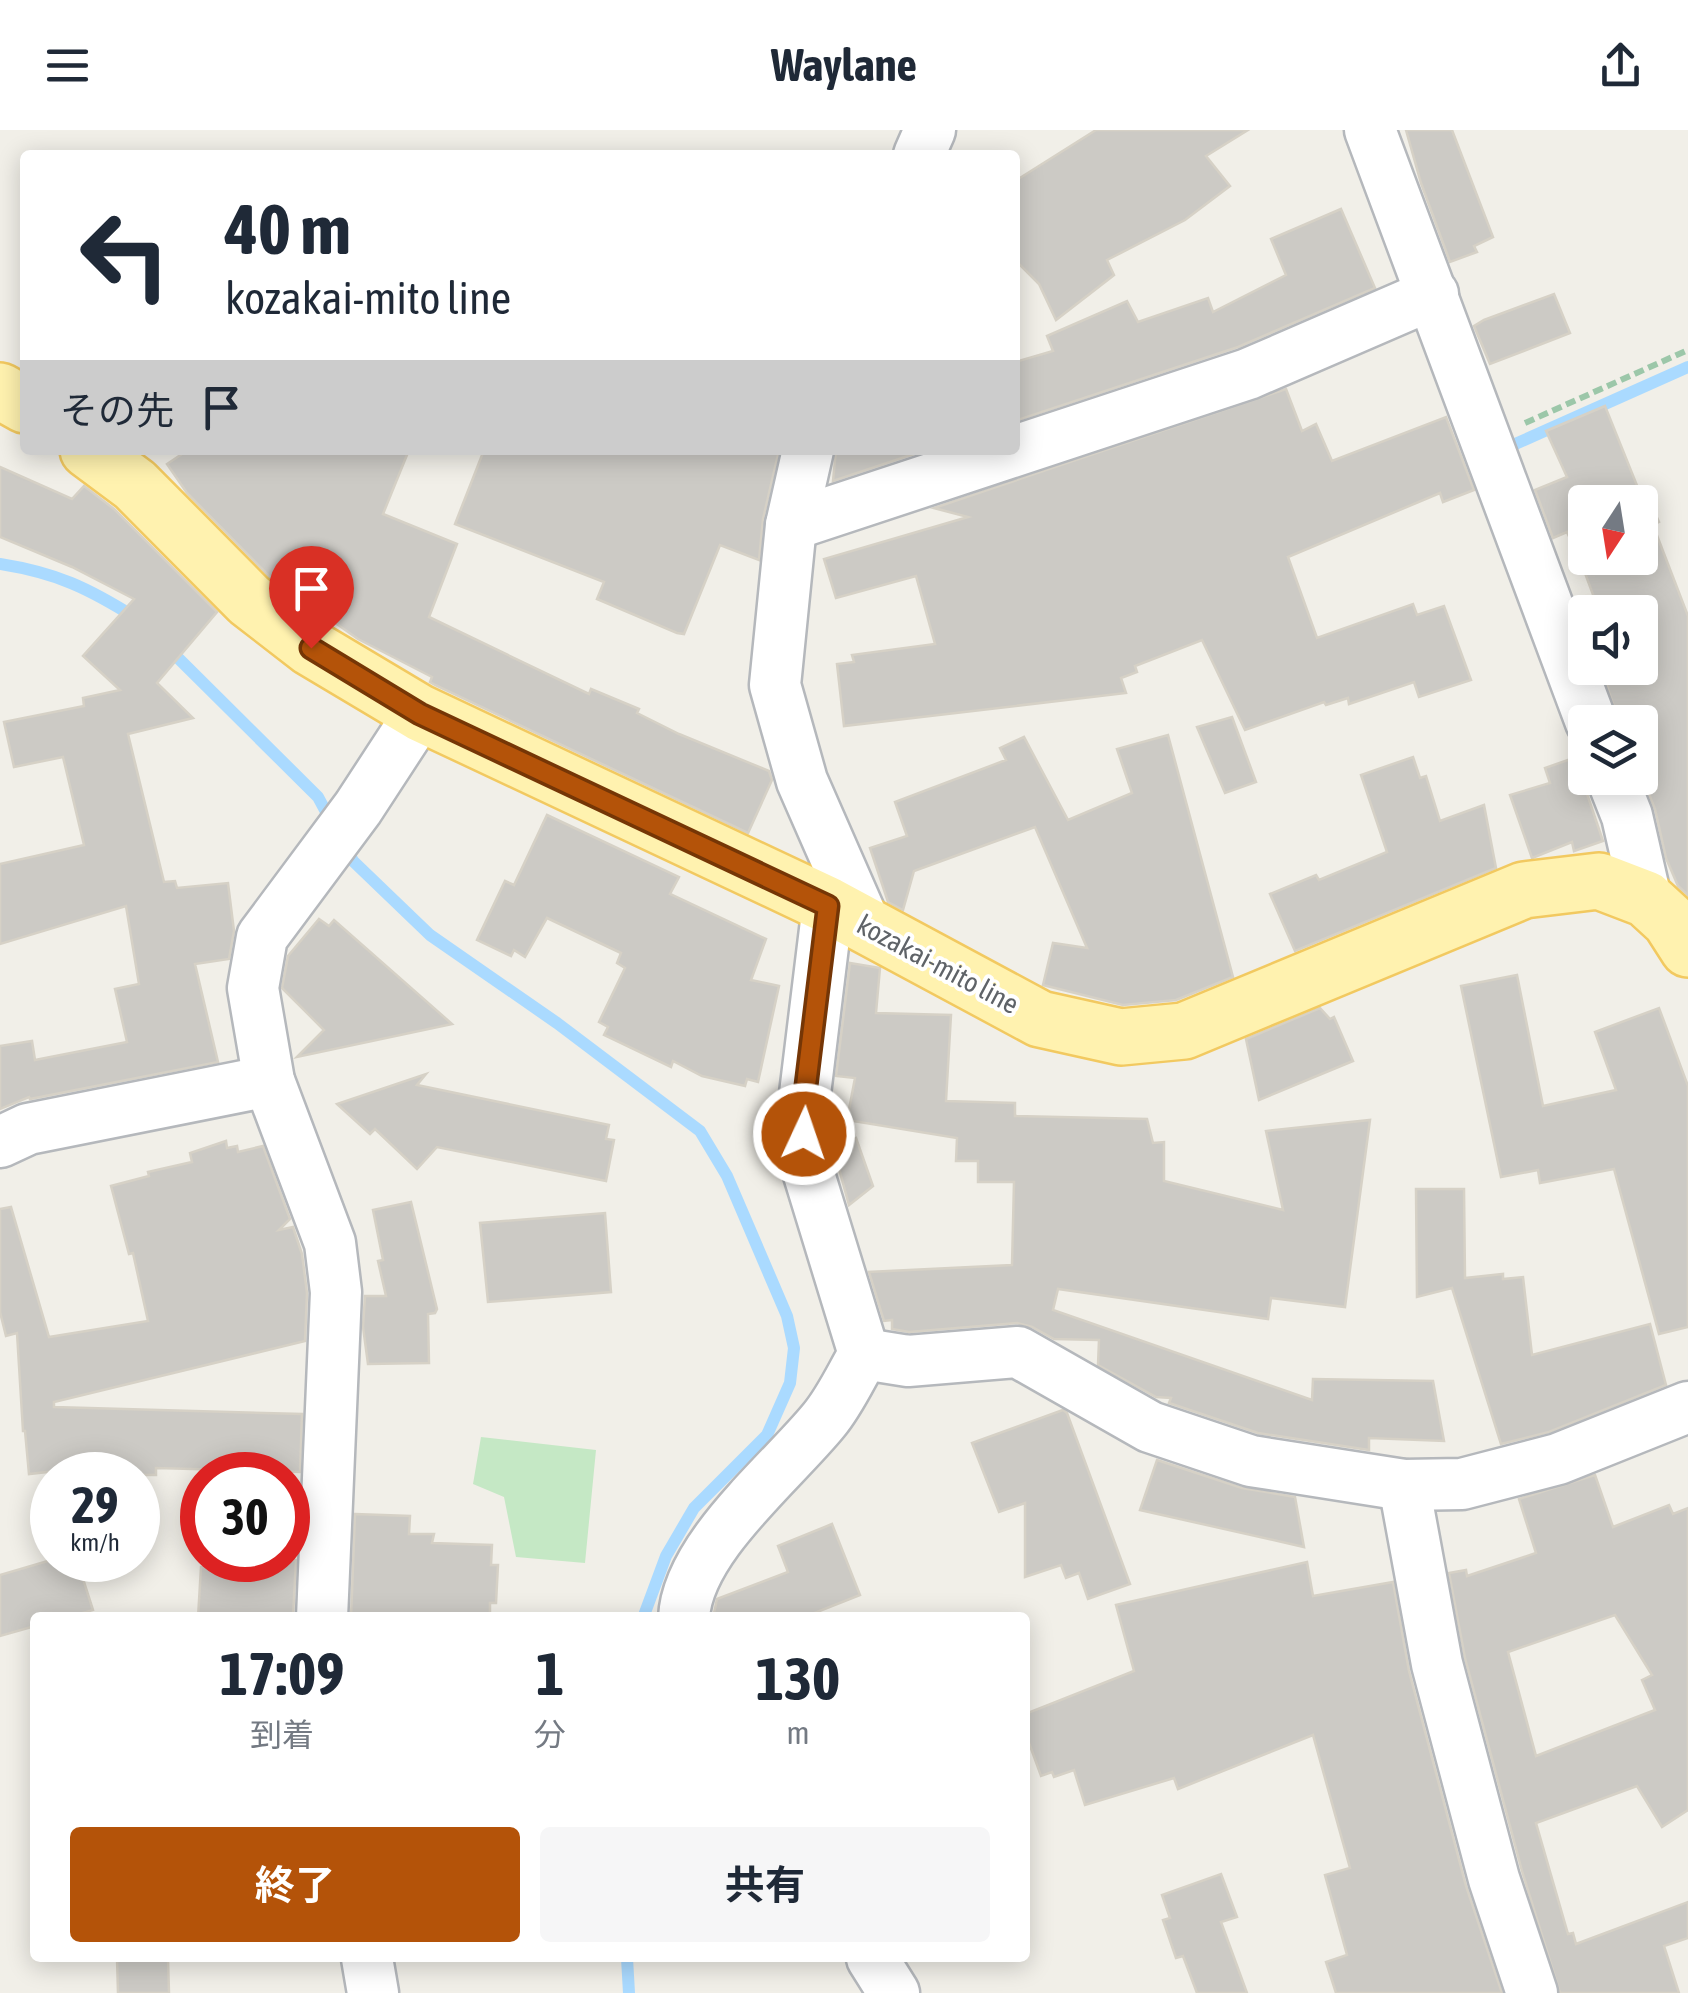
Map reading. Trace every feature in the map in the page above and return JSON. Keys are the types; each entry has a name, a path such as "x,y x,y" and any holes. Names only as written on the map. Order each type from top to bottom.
{"main road":[{"name":"kozakai-mito line","path":"95,455 135,485 250,600 311,648 420,714 847,916 1040,1018 1122,1037 1184,1032 1524,890 1599,881 1646,899 1670,922 1688,949"}],"street":[{"path":"1370,130 1586,705"},
{"path":"1020,449 1248,374 1433,294"},
{"path":"684,1612 685,1600 704,1556 828,1417 864,1354 804,1158 803,1110 847,916 802,781 776,685 791,525 807,455"},
{"path":"791,525 1003,455"},
{"path":"322,1612 336,1292 330,1243 270,1080 253,988 262,937 358,808 420,714"},
{"path":"1619,795 1646,899"},
{"path":"0,1142 28,1129 270,1080"},
{"path":"864,1354 908,1361 1018,1352 1150,1427 1251,1461 1404,1485 1462,1484 1558,1459 1688,1407"},
{"path":"1404,1485 1437,1664 1494,1879 1532,1993"},
{"path":"368,1962 373,1993"},
{"path":"875,1962 894,1993"}],"path":[{"path":"1485,441 1688,350"}],"green space":[{"path":"481,1437 596,1450 585,1563 516,1557 504,1497 473,1484"}],"building":[{"path":"1096,130 1248,130 1206,156 1230,186 1185,220 1107,260 1114,275 1056,320 1039,284 1020,265 1020,178"},
{"path":"1406,130 1452,130 1493,237 1474,246 1477,252 1450,262"},
{"path":"1341,209 1375,288 1238,347 1020,419 1020,361 1053,351 1047,336 1127,301 1138,322 1208,298 1213,312 1286,275 1271,239"},
{"path":"1554,294 1570,333 1490,364 1474,326"},
{"path":"1286,389 1302,431 1316,424 1332,461 1446,417 1474,490 1443,502 1440,493 1288,557 1317,638 1413,604 1417,615 1444,606 1471,680 1419,697 1414,682 1349,704 1348,698 1326,705 1324,702 1245,730 1202,640 1135,666 1137,672 1121,678 1126,693 844,726 837,664 854,662 852,655 935,644 916,576 836,598 824,559 968,517 934,508"},
{"path":"1605,406 1637,485 1568,485 1568,534 1553,538 1535,490 1567,477 1546,431"},
{"path":"180,455 407,455 383,514 457,544 429,617 589,694 591,689 639,709 637,713 679,734 769,771 772,780 748,833 435,685 430,682 432,677 358,639 270,577 187,493 167,464"},
{"path":"482,455 778,455 763,519 759,560 720,545 684,634 597,599 604,582 455,524"},
{"path":"836,455 911,455 833,481"},
{"path":"0,467 72,499 84,486 114,509 217,612 157,683 193,718 128,734 164,882 175,881 177,888 228,883 234,931 229,959 195,964 218,1062 29,1097 0,1109 0,1046 32,1041 35,1060 127,1042 115,989 139,984 126,906 0,944 0,864 84,845 63,757 14,767 4,722 84,706 83,698 120,690 83,656 134,599 72,567 0,537"},
{"path":"1658,538 1688,616 1688,895 1678,886 1666,858 1649,795 1658,795 1658,705 1613,705 1607,685 1658,685 1658,595 1593,595 1586,575 1658,575"},
{"path":"1232,717 1256,782 1225,793 1197,727"},
{"path":"1168,735 1233,977 1176,1000 1123,1005 1043,985 1053,943 1087,948 1035,827 914,871 903,910 888,902 870,848 907,836 895,802 1006,760 1000,748 1024,737 1068,820 1132,793 1117,749"},
{"path":"1413,757 1420,778 1426,776 1440,821 1484,805 1496,868 1295,951 1270,894 1316,875 1319,880 1387,852 1361,775"},
{"path":"1568,760 1568,795 1587,795 1603,841 1574,851 1572,842 1532,858 1510,795 1550,783 1545,768"},
{"path":"547,815 679,877 670,894 766,939 751,980 779,986 758,1082 747,1079 745,1086 702,1076 673,1061 671,1067 604,1035 608,1027 599,1022 625,968 617,963 621,953 547,918 525,957 514,950 511,956 477,940 505,881 514,885"},
{"path":"319,919 329,926 334,920 452,1024 297,1057 324,1030 282,988 288,956"},
{"path":"850,963 880,968 876,1013 951,1015 946,1101 1015,1103 1015,1116 1147,1119 1153,1143 1164,1142 1164,1181 1283,1210 1266,1131 1370,1120 1345,1307 1271,1298 1268,1319 1058,1289 1053,1310 1312,1400 1313,1379 1433,1381 1444,1441 1369,1438 1369,1450 1258,1433 1169,1403 1171,1398 1156,1397 1098,1365 1099,1340 1054,1339 1017,1323 909,1332 892,1329 892,1320 884,1321 869,1272 1012,1265 1014,1182 978,1182 978,1161 956,1161 957,1138 847,1120 855,1078 836,1076"},
{"path":"1517,975 1543,1106 1616,1090 1595,1032 1659,1008 1688,1086 1688,1327 1659,1334 1614,1169 1540,1183 1538,1170 1501,1177 1461,986"},
{"path":"1320,1008 1330,1019 1334,1017 1353,1061 1259,1100 1246,1039"},
{"path":"426,1074 417,1085 609,1125 606,1139 614,1140 606,1181 437,1147 417,1169 375,1129 370,1134 337,1104"},
{"path":"856,1138 873,1186 849,1205 833,1147"},
{"path":"226,1141 227,1148 237,1146 238,1152 263,1146 290,1219 279,1230 293,1227 302,1254 307,1293 305,1341 54,1402 54,1407 302,1414 301,1452 180,1452 180,1469 160,1468 160,1452 30,1452 29,1474 17,1333 6,1336 0,1312 0,1209 11,1207 49,1337 148,1321 133,1253 129,1254 111,1186 192,1162 190,1153"},
{"path":"1416,1189 1464,1189 1465,1278 1503,1274 1503,1279 1523,1277 1532,1355 1650,1324 1666,1385 1549,1432 1501,1444 1452,1288 1417,1297"},
{"path":"411,1202 437,1309 428,1314 429,1363 368,1364 363,1327 365,1296 386,1296 373,1210"},
{"path":"605,1213 611,1292 488,1302 480,1223"},
{"path":"1063,1410 1130,1584 1088,1599 1079,1573 1066,1578 1061,1565 1025,1577 1025,1503 999,1512 972,1443"},
{"path":"1157,1460 1242,1488 1295,1497 1304,1547 1140,1510"},
{"path":"1595,1475 1613,1527 1669,1505 1673,1514 1688,1508 1688,1810 1662,1827 1637,1786 1536,1823 1568,1934 1573,1933 1576,1944 1688,1902 1688,1938 1664,1946 1679,1993 1560,1993 1522,1871 1465,1658 1449,1573 1466,1570 1467,1576 1536,1553 1519,1499","holes":["1615,1615 1652,1675 1642,1680 1655,1710 1536,1756 1508,1652"]},
{"path":"355,1514 410,1516 409,1534 434,1534 432,1543 492,1545 491,1565 498,1565 496,1603 490,1603 490,1612 351,1612"},
{"path":"832,1524 860,1595 817,1612 714,1612 717,1599 788,1572 778,1546"},
{"path":"1307,1562 1313,1596 1393,1582 1409,1671 1466,1886 1502,1993 1336,1993 1326,1962 1347,1955 1325,1875 1350,1868 1313,1735 1178,1789 1174,1778 1085,1805 1074,1770 1054,1777 1052,1772 1041,1776 1030,1746 1030,1712 1134,1671 1116,1605"},
{"path":"30,1566 30,1582 84,1582 93,1610 30,1612 30,1627 0,1636 0,1575"},
{"path":"200,1582 295,1582 293,1612 198,1612"},
{"path":"1221,1874 1237,1917 1221,1922 1247,1993 1197,1993 1183,1956 1176,1958 1163,1920 1170,1918 1162,1895"},
{"path":"117,1962 168,1962 169,1993 118,1993"}],"waterway":[{"path":"1513,445 1688,367"},
{"path":"0,564 71,583 136,618"},
{"path":"169,649 318,797 332,823"},
{"path":"344,845 353,861 430,935 557,1023 700,1131 727,1176 787,1316 794,1348 790,1383 767,1435 694,1508 666,1556 645,1612"},
{"path":"627,1962 629,1993"}],"route":[{"path":"311,648 420,714 828,906 803,1110 804,1134"}]}
